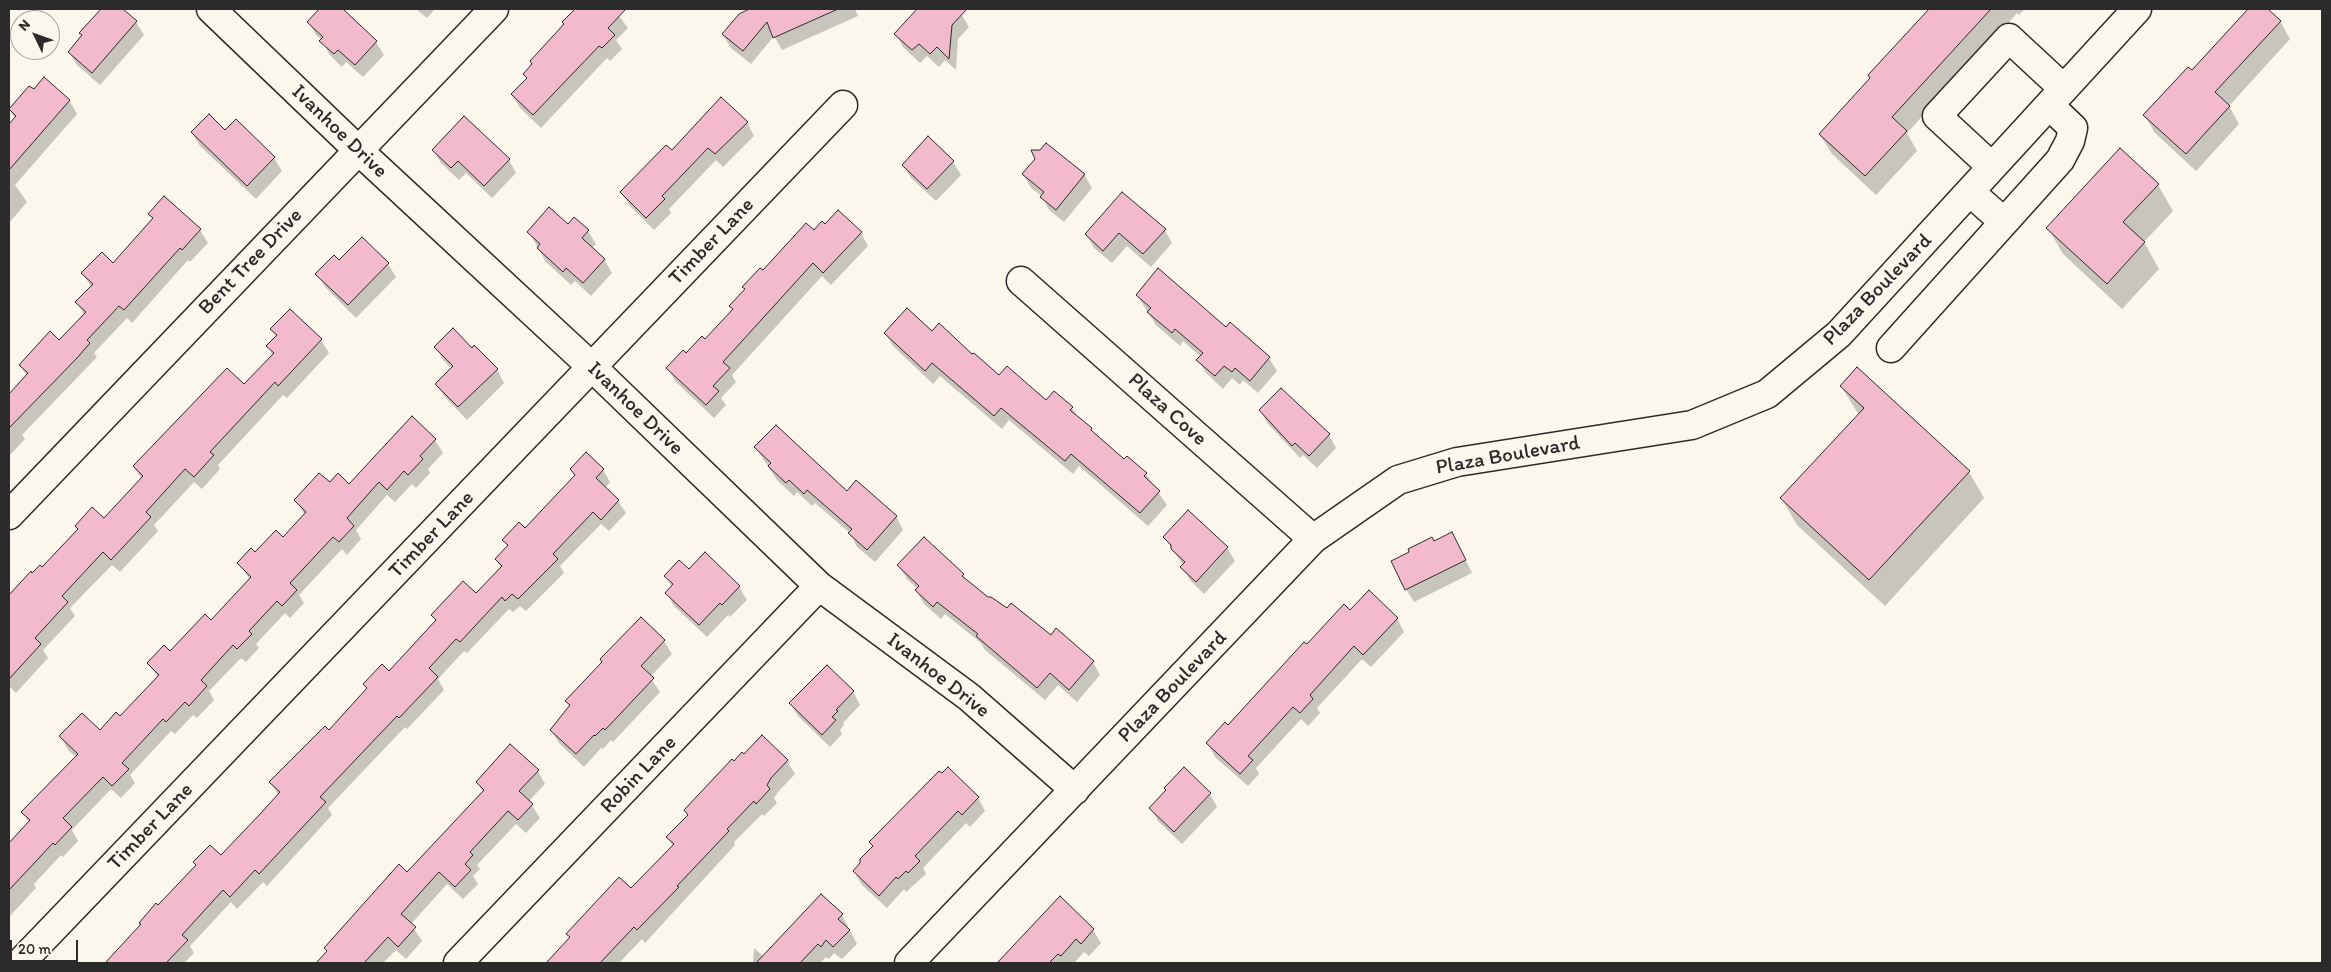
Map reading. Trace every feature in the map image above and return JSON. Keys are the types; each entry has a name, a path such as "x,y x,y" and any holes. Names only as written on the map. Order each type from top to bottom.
{"street":[{"path":"9,18 18,9"},
{"name":"Ivanhoe Drive","path":"211,9 820,586 969,697 1075,790"},
{"name":"Bent Tree Drive","path":"9,515 494,9"},
{"name":"Plaza Boulevard","path":"908,963 1313,539 1398,480 1457,462 1692,425 1767,394 1839,334 2137,9"},
{"path":"1890,348 2060,160 2070,142 2073,128 2057,97 2008,38 1937,116 1992,167"},
{"name":"Timber Lane","path":"20,963 842,105"},
{"path":"1970,192 2004,222"},
{"name":"Plaza Cove","path":"1021,281 1313,539"},
{"name":"Robin Lane","path":"458,963 820,586"}],"building":[{"path":"101,9 123,9 137,21 92,73 68,52 82,35 79,33"},
{"path":"319,9 343,9 377,41 355,65 338,50 334,54 319,41 323,37 307,22"},
{"path":"575,9 626,9 608,28 615,35 602,48 599,46 533,115 511,94 527,78 523,74 532,64 530,61"},
{"path":"749,9 838,9 773,38 767,22 743,51 722,34 739,14"},
{"path":"917,9 967,9 952,25 949,59 937,47 930,54 919,44 912,50 894,34"},
{"path":"1929,9 1991,9 1892,117 1907,131 1865,176 1819,134 1870,78 1868,75"},
{"path":"2248,9 2268,9 2281,21 2215,92 2230,106 2186,154 2143,115 2188,67 2192,70"},
{"path":"44,77 70,100 9,170 9,124 16,116 9,109 29,86 34,89"},
{"path":"721,97 748,122 715,154 708,148 662,196 665,199 646,218 620,192 666,145 672,150"},
{"path":"209,114 225,130 236,119 275,157 247,186 191,132"},
{"path":"464,116 510,159 484,186 458,161 451,168 432,150"},
{"path":"928,136 954,161 927,189 902,165"},
{"path":"1046,143 1085,174 1056,210 1040,197 1044,192 1022,174 1035,159 1031,150 1040,150"},
{"path":"2120,148 2159,184 2123,222 2145,242 2107,284 2046,228"},
{"path":"1122,192 1166,229 1143,254 1119,233 1103,251 1085,234"},
{"path":"164,196 201,229 182,250 180,248 124,310 119,306 87,340 90,343 77,358 9,428 9,394 28,373 19,365 50,331 59,340 86,312 75,302 93,284 81,273 102,252 113,263 153,218 148,214"},
{"path":"549,207 568,224 574,217 589,230 582,238 605,259 583,283 566,268 563,272 537,248 540,244 527,232"},
{"path":"838,210 862,232 823,273 813,263 723,362 730,368 713,386 719,391 706,405 666,368 683,350 686,353 702,336 705,339 733,309 729,306 745,289 742,287 760,268 763,270 806,223 814,230 822,221 825,224"},
{"path":"362,237 389,263 348,305 315,274 334,255 339,260"},
{"path":"1158,268 1226,327 1230,322 1270,357 1250,381 1235,368 1232,372 1224,366 1215,376 1196,360 1203,353 1175,329 1172,333 1147,312 1151,308 1136,295"},
{"path":"907,308 932,331 939,323 972,354 974,353 999,375 1007,366 1046,400 1054,391 1073,407 1070,410 1092,428 1091,430 1124,459 1127,456 1147,473 1144,476 1160,491 1140,513 1071,454 1065,461 1001,408 994,416 932,363 925,371 884,333"},
{"path":"290,309 322,339 278,386 275,382 210,452 214,455 194,477 185,469 146,512 151,517 111,560 103,552 62,596 68,602 35,638 41,644 9,679 9,595 31,571 32,573 40,565 42,567 78,529 75,526 92,507 104,518 143,476 133,466 227,368 244,384 274,353 266,346 277,335 270,329"},
{"path":"453,328 472,348 474,345 498,369 458,407 435,384 453,366 434,347"},
{"path":"1857,367 1970,471 1869,580 1780,498 1864,408 1840,386"},
{"path":"1281,388 1330,434 1309,456 1295,443 1292,446 1259,410"},
{"path":"412,416 436,439 420,456 423,459 408,475 404,471 387,490 379,482 347,518 354,526 339,542 333,537 290,583 297,590 282,606 277,601 249,631 252,634 237,649 233,645 201,680 207,686 189,706 185,702 166,722 163,719 122,763 129,769 112,786 103,777 63,818 72,827 55,845 53,843 9,890 9,843 30,820 21,812 78,754 59,736 82,713 100,730 116,712 120,716 159,675 147,663 164,645 170,651 205,614 211,620 251,577 237,563 251,548 255,552 276,530 283,537 306,512 294,500 319,473 330,482 338,473 349,484"},
{"path":"776,425 847,491 856,480 897,516 867,550 848,533 852,529 807,490 804,494 789,480 786,483 768,466 771,463 754,447"},
{"path":"586,452 604,469 596,478 619,500 601,520 593,512 553,554 558,559 518,599 512,594 505,601 502,597 460,642 456,639 429,668 438,677 399,718 397,716 320,797 326,802 259,874 255,870 230,897 223,890 182,935 188,940 166,963 105,963 141,924 139,923 156,903 158,905 196,865 193,862 210,845 221,855 261,813 280,792 269,782 325,726 329,730 367,688 363,684 382,664 389,671 436,620 431,615 463,581 476,593 502,566 495,559 508,545 502,540 519,522 525,528 575,475 570,469"},
{"path":"1188,510 1228,547 1196,582 1180,567 1185,562 1171,549 1171,545 1163,537"},
{"path":"1452,532 1466,560 1405,590 1391,561 1409,552 1408,549 1432,537 1434,541"},
{"path":"924,537 964,574 962,576 988,597 991,597 1007,608 1011,603 1051,635 1056,628 1094,661 1069,690 1050,673 1037,688 976,636 978,634 937,602 933,607 915,590 919,586 897,565"},
{"path":"705,552 740,586 699,625 665,593 673,584 664,576 679,560 689,569"},
{"path":"1369,590 1398,618 1363,655 1354,646 1310,695 1313,699 1300,713 1293,707 1248,756 1253,760 1240,774 1206,743 1225,722 1228,725 1304,642 1307,644 1344,604 1350,610"},
{"path":"641,617 665,640 641,666 654,678 605,730 603,728 594,735 576,754 550,730 570,705 565,701 602,662 600,659"},
{"path":"827,665 854,691 836,710 838,711 832,717 836,720 822,735 789,703"},
{"path":"762,735 788,760 771,778 767,785 770,789 756,804 754,801 727,829 729,831 677,886 679,887 637,930 634,927 600,963 546,963 570,937 566,934 619,877 631,888 674,844 666,837 688,815 684,810 732,759 734,761 742,752 744,754"},
{"path":"510,744 539,770 519,791 533,804 518,820 508,811 470,852 473,855 465,864 471,870 455,887 439,872 401,914 416,927 398,947 388,937 364,963 316,963 327,951 324,948 399,864 407,872 484,790 476,782"},
{"path":"948,767 979,797 962,815 958,811 915,856 920,861 908,873 906,871 898,879 896,877 879,896 853,871 860,863 860,859 873,846 869,842 939,771 942,773"},
{"path":"1184,767 1211,793 1174,832 1149,808 1166,790 1164,788"},
{"path":"821,894 843,914 838,919 850,930 833,947 826,940 821,947 818,944 800,963 756,963"},
{"path":"1060,896 1094,929 1081,944 1076,939 1061,956 1058,954 1049,963 997,963"}]}
